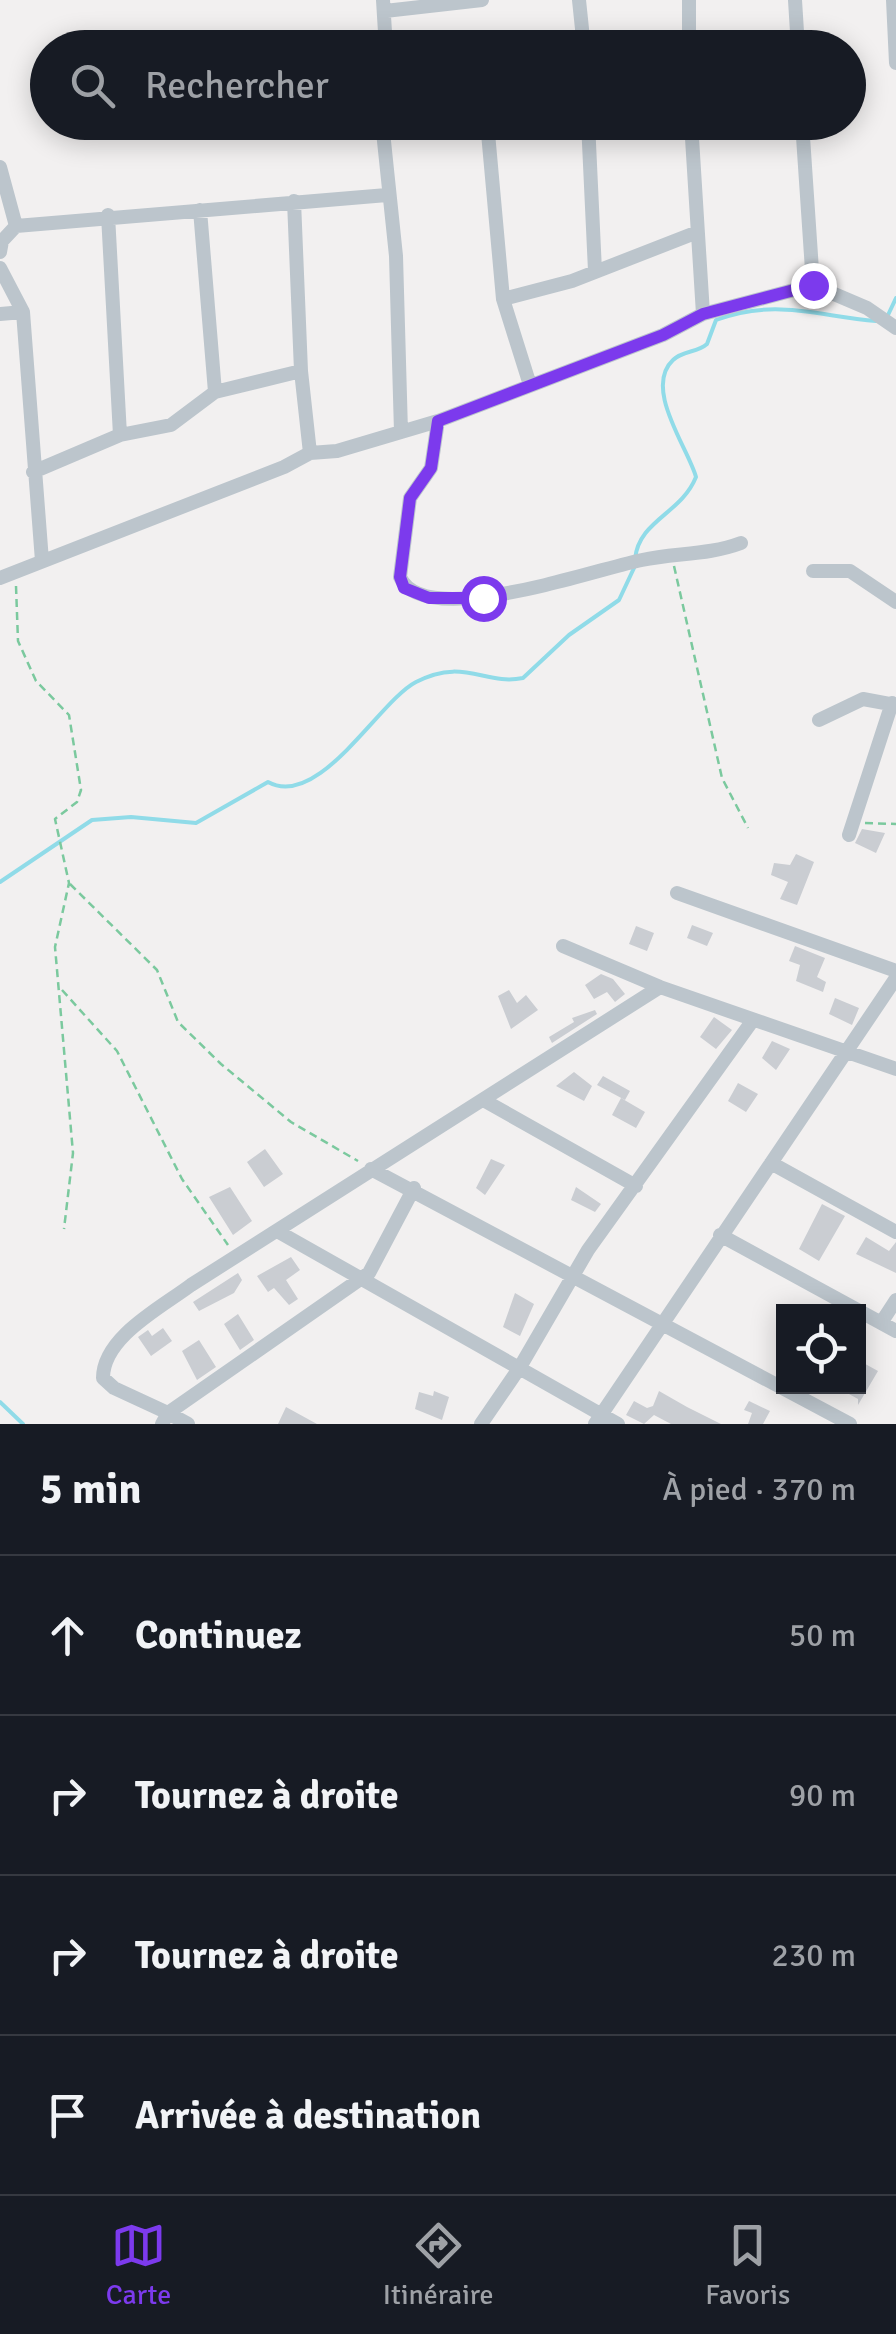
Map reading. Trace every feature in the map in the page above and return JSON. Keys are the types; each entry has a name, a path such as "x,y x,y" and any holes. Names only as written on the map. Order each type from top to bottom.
{"street":[{"path":"385,30 384,5 482,0"},
{"path":"579,0 582,30"},
{"path":"689,0 690,30"},
{"path":"794,0 796,30"},
{"path":"893,0 896,63"},
{"path":"383,140 386,195 396,256 401,432"},
{"path":"490,140 503,299 530,386"},
{"path":"589,140 595,271"},
{"path":"692,140 695,232 703,314"},
{"path":"803,140 813,285"},
{"path":"0,167 16,226"},
{"path":"0,252 2,241 16,226 108,215 386,195"},
{"path":"294,202 301,371 310,452"},
{"path":"200,210 214,392"},
{"path":"108,215 120,435"},
{"path":"503,299 595,271 695,232"},
{"path":"0,268 23,312 42,560"},
{"path":"8,576 284,467 310,452 337,450 438,421 663,335 703,314 813,285 867,308 896,328"},
{"path":"0,314 23,312"},
{"path":"33,472 120,435 171,425 214,392 301,371"},
{"path":"438,421 431,468 410,498 400,577 404,588 414,594 466,600 671,555 720,551 741,542"},
{"path":"813,571 850,572 896,602"},
{"path":"820,720 863,699 894,704 851,828"},
{"path":"598,1419 896,975 677,893"},
{"path":"563,946 660,987 896,1069"},
{"path":"188,1424 165,1419 107,1384 103,1378 106,1361 119,1340 162,1307 371,1169 486,1101 660,987"},
{"path":"480,1424 520,1367 574,1273 753,1020"},
{"path":"486,1101 636,1186"},
{"path":"770,1164 896,1232"},
{"path":"371,1169 574,1273 850,1424"},
{"path":"165,1419 369,1272 414,1188"},
{"path":"278,1231 520,1367 598,1419 618,1424"},
{"path":"720,1235 896,1331"},
{"path":"881,1323 896,1300"}],"path":[{"path":"671,555 722,778 748,828"},
{"path":"8,576 18,641 36,681 69,715 80,790 77,802 56,819 69,884 55,946 62,990 72,1153 64,1230"},
{"path":"851,828 896,824"},
{"path":"69,884 158,970 178,1022 221,1064 291,1122 371,1169"},
{"path":"62,990 118,1051 182,1179 239,1258"}],"building":[{"path":"862,829 885,833 876,853 855,843"},
{"path":"796,854 814,862 797,905 780,899 788,882 771,875 774,863 790,865"},
{"path":"692,925 713,933 707,946 687,938"},
{"path":"636,926 654,933 647,951 629,944"},
{"path":"795,946 825,958 817,977 826,982 823,992 796,981 800,965 789,961"},
{"path":"601,974 613,979 625,994 615,1002 607,992 594,999 585,985"},
{"path":"509,990 517,1003 526,995 538,1010 511,1029 498,996"},
{"path":"835,998 859,1008 852,1025 829,1014"},
{"path":"595,1010 597,1014 552,1043 549,1037 574,1022 572,1018"},
{"path":"714,1017 732,1030 716,1049 700,1037"},
{"path":"772,1041 790,1049 776,1070 762,1058"},
{"path":"574,1072 592,1086 584,1101 556,1086"},
{"path":"603,1076 630,1091 625,1100 597,1085"},
{"path":"738,1083 758,1094 746,1112 728,1101"},
{"path":"621,1098 645,1112 636,1128 612,1115"},
{"path":"265,1149 283,1174 264,1187 247,1162"},
{"path":"491,1159 505,1165 485,1195 476,1188"},
{"path":"230,1187 252,1221 233,1235 209,1197"},
{"path":"576,1187 601,1204 595,1212 571,1200"},
{"path":"822,1204 845,1216 819,1261 799,1249"},
{"path":"866,1237 889,1251 896,1242 896,1273 856,1254"},
{"path":"291,1257 300,1270 286,1280 298,1299 289,1305 274,1288 268,1292 257,1276"},
{"path":"238,1273 242,1280 234,1293 199,1311 193,1302"},
{"path":"515,1293 534,1304 520,1336 503,1327"},
{"path":"238,1314 254,1340 240,1350 224,1324"},
{"path":"163,1328 172,1341 151,1356 138,1337 148,1330 152,1336"},
{"path":"199,1340 216,1367 197,1380 182,1351"},
{"path":"866,1364 878,1371 866,1391"},
{"path":"434,1391 449,1397 442,1420 415,1409 419,1392 433,1396"},
{"path":"659,1391 721,1424 671,1424 654,1415 644,1424 626,1415 634,1401 647,1408 653,1406"},
{"path":"749,1401 770,1411 763,1424 748,1424 752,1413 744,1410"},
{"path":"286,1407 317,1424 278,1424"}],"waterway":[{"path":"888,315 896,298"},
{"path":"635,559 644,535 681,500 696,477 665,402 665,372 673,360 707,344 716,320 737,314 777,309 876,321"},
{"path":"0,882 92,820 131,817 196,823 268,782 287,787 307,781 347,750 401,693 433,675 461,672 523,678 569,635 619,600 634,568"},
{"path":"0,1402 23,1424"}],"route":[{"path":"483,598 429,598 404,588 400,577 410,498 428,477 438,421 663,335 703,314 813,285"}]}
